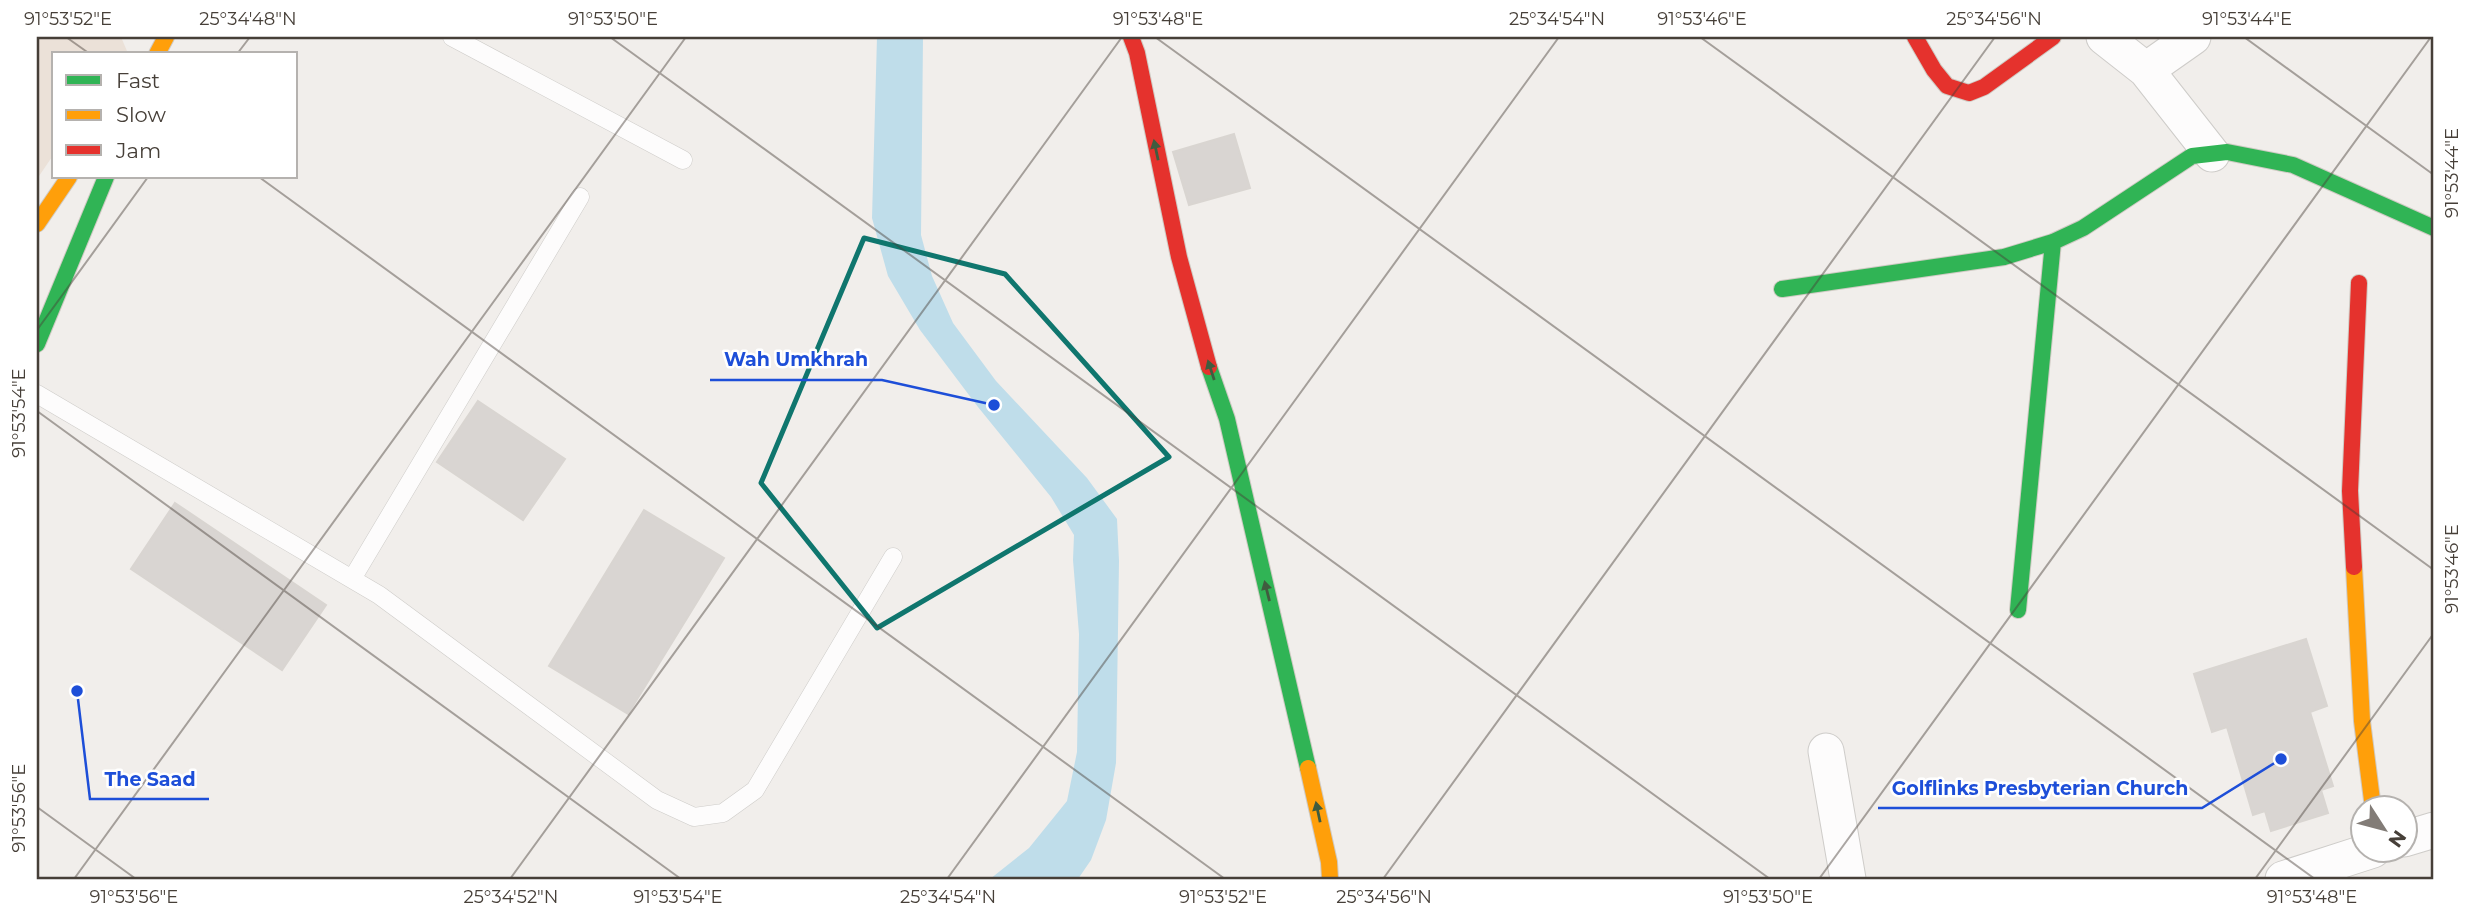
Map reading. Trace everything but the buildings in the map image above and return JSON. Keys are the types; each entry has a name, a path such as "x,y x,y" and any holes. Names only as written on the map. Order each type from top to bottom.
{"street":[{"path":"1131,37 1137,53 1179,257 1202,343 1227,419 1289,679 1329,862 1330,879"},
{"path":"1915,37 1934,70 1947,86 1969,93 1984,87 2053,37"},
{"path":"2104,37 2146,70 2212,154"},
{"path":"2146,70 2193,37"},
{"path":"1782,289 2004,257 2053,242 2083,228 2192,156 2227,152 2293,165 2434,228"},
{"path":"37,224 68,178"},
{"path":"37,344 106,178"},
{"path":"2018,610 2053,242"},
{"path":"2359,283 2350,491 2362,721 2371,794"},
{"path":"1826,751 1848,879"},
{"path":"2283,879 2349,864"}],"lane":[{"path":"459,38 683,160"},
{"path":"352,579 580,197"},
{"path":"37,394 391,603 657,800 694,817 723,813 755,790 893,557"}],"highlighted area":[{"path":"864,238 1005,274 1169,457 877,628 761,483"}],"shaded area":[{"path":"37,37 121,37 126,52 52,52 52,157 37,179"}],"water":[{"path":"877,37 923,37 921,235 932,276 953,323 996,381 1087,478 1117,519 1119,561 1116,763 1106,820 1091,860 1078,879 990,879 1029,848 1067,801 1077,752 1079,634 1073,560 1074,535 1051,497 920,330 888,276 872,218"}],"traffic: fast":[{"path":"1782,289 2004,257 2053,242 2083,228 2192,156 2227,152 2293,165 2434,228"},
{"path":"37,344 106,178"},
{"path":"2018,610 2053,242"},
{"path":"1209,367 1227,419 1308,768"}],"traffic: slow":[{"path":"158,52 166,37"},
{"path":"37,224 68,178"},
{"path":"2354,567 2362,721 2371,794"},
{"path":"1308,768 1329,862 1330,879"}],"traffic: jam":[{"path":"1131,37 1137,53 1179,257 1209,367"},
{"path":"1915,37 1934,70 1947,86 1969,93 1984,87 2053,37"},
{"path":"2354,567 2350,491 2359,283"}],"place":[{"name":"Wah Umkhrah","path":"994,405"},
{"name":"The Saad","path":"77,691"},
{"name":"Golflinks Presbyterian Church","path":"2281,759"}]}
